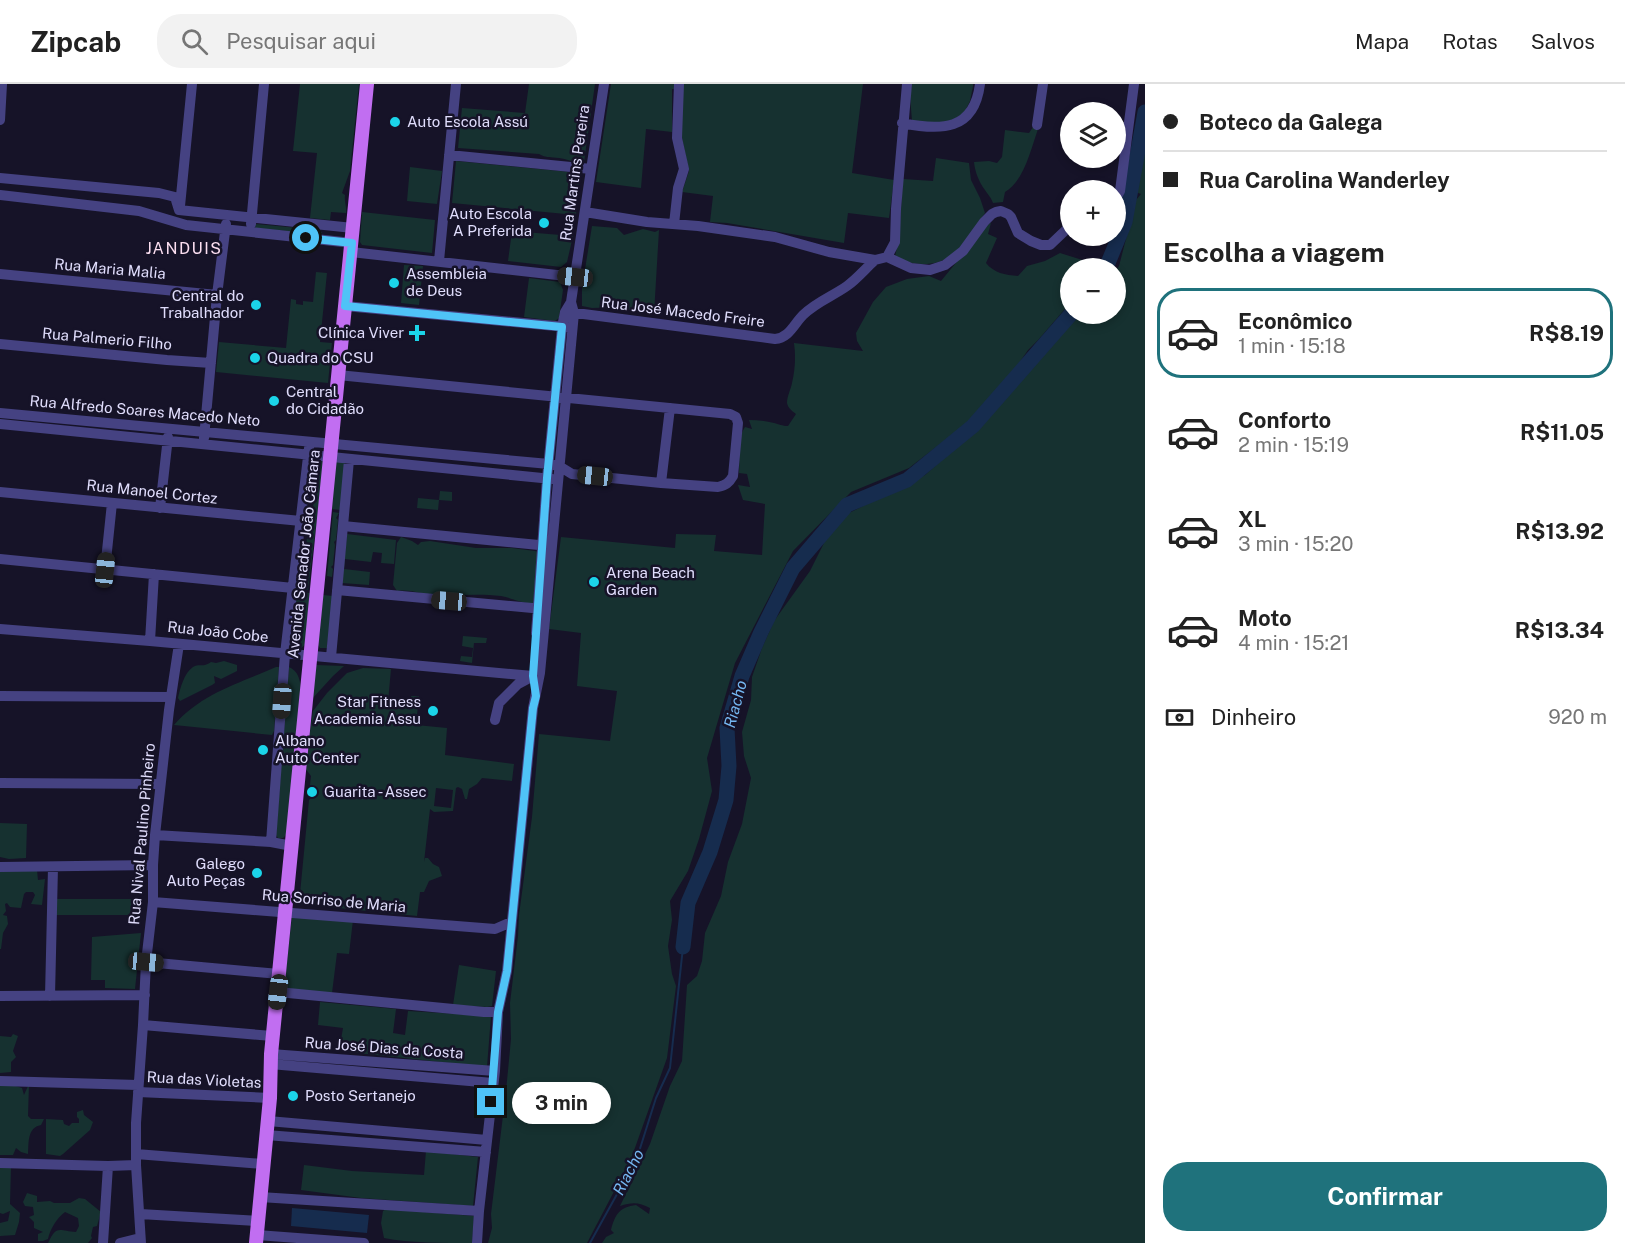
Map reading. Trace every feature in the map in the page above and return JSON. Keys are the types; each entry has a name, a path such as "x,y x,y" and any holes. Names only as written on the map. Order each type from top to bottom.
{"main road":[{"name":"Avenida Senador João Câmara","path":"256,1239 270,1098 270,1059 367,84"}],"street":[{"path":"0,120 2,84"},
{"path":"179,210 192,84"},
{"path":"250,232 264,84"},
{"path":"439,261 456,84"},
{"name":"Rua Martins Pereira","path":"477,1243 494,1077 498,1012 507,971 536,696 536,674 567,327 604,84"},
{"path":"674,224 678,188 684,169 677,138 679,84"},
{"path":"887,257 895,242 907,84"},
{"path":"903,123 935,128 955,125 970,112 980,84"},
{"path":"1036,125 1043,84"},
{"path":"1120,180 1134,84"},
{"path":"449,155 591,169"},
{"path":"0,178 159,193 175,197 179,210"},
{"path":"139,211 142,191"},
{"path":"0,195 139,211 186,225 324,240 351,247 439,261 575,277"},
{"path":"179,210 353,228"},
{"path":"585,212 647,222 775,237 829,252 875,260 887,257 911,268 930,270 945,265 963,251 984,222 996,212 1001,211 1008,214 1018,233 1041,245 1050,245 1060,235"},
{"path":"203,445 227,216"},
{"path":"324,240 325,226"},
{"name":"Rua José Macedo Freire","path":"570,309 781,339 804,314 848,286 875,260"},
{"name":"Rua Maria Malia","path":"0,274 217,295"},
{"path":"345,306 567,327"},
{"name":"Rua Palmerio Filho","path":"0,344 211,363"},
{"path":"338,375 670,408 661,483"},
{"name":"Rua Alfredo Soares Macedo Neto","path":"0,412 310,442 355,460 553,479 572,474 712,487 730,482 733,476 738,423 736,417 730,414 670,408"},
{"path":"88,433 89,420"},
{"name":"Rua Alfredo Soares Macedo Neto","path":"0,424 308,456 362,447 554,465 572,474"},
{"path":"160,508 169,428"},
{"path":"239,448 241,435"},
{"name":"Avenida Senador João Câmara","path":"271,842 285,654 310,442"},
{"path":"331,657 343,526 355,460 362,447"},
{"name":"Rua Manoel Cortez","path":"0,492 301,521"},
{"path":"105,570 112,503"},
{"path":"343,526 548,546"},
{"path":"0,559 293,588"},
{"path":"150,640 154,574"},
{"path":"337,591 542,609"},
{"name":"Rua João Cobe","path":"0,629 536,674"},
{"name":"Rua Nival Paulino Pinheiro","path":"141,1241 136,1160 138,1089 146,962 153,902 154,835 179,644"},
{"path":"495,720 498,703 518,684 536,674"},
{"path":"0,696 171,697"},
{"path":"0,783 160,784"},
{"path":"154,835 271,842 292,846"},
{"path":"0,867 153,865"},
{"path":"50,996 53,867"},
{"name":"Rua Sorriso de Maria","path":"153,902 495,929 512,922"},
{"path":"146,962 279,974"},
{"path":"278,992 498,1012"},
{"path":"0,996 145,995"},
{"path":"143,1025 273,1036"},
{"name":"Rua José Dias da Costa","path":"270,1059 494,1077"},
{"name":"Rua das Violetas","path":"0,1081 270,1098"},
{"path":"267,1128 488,1140"},
{"path":"267,1128 486,1152"},
{"path":"0,1163 108,1166 136,1160 263,1164"},
{"path":"103,1243 108,1166"},
{"path":"260,1197 479,1211"},
{"path":"140,1214 258,1221"},
{"path":"256,1239 364,1243"},
{"path":"120,1243 141,1241"}],"green space":[{"path":"300,84 359,84 350,171 342,193 345,195 346,213 331,212 330,220 310,218 317,153 293,151"},
{"path":"529,84 595,84 584,162 539,154 458,148 462,108 525,113"},
{"path":"611,84 676,84 676,89 672,89 672,132 646,129 641,188 596,182"},
{"path":"682,84 863,84 852,173 894,180 889,218 848,213 844,243 710,222 713,196 682,192 689,171 682,138"},
{"path":"912,84 973,84 973,86 970,101 964,113 946,124 912,121 910,96"},
{"path":"1145,118 1145,1243 602,1243 606,1237 614,1233 611,1230 613,1224 616,1216 622,1210 636,1205 649,1214 650,1208 639,1204 620,1206 650,1144 670,1086 682,1061 687,985 697,976 702,961 705,933 721,896 728,862 742,824 751,778 744,756 742,732 751,700 752,677 774,621 810,571 827,537 847,514 925,475 990,415 1038,356 1048,351 1051,344 1070,324 1126,324 1126,258 1121,258 1136,200 1141,194 1127,189 1137,119"},
{"path":"1033,127 1038,129 1022,173 1012,187 1005,192 1003,202 993,203 979,180 974,162 997,163 1002,157 1005,130 1029,133"},
{"path":"936,158 969,163 971,180 985,213 955,253 938,262 927,264 907,262 895,257 899,237 903,179 933,181"},
{"path":"456,161 580,173 576,215 452,203"},
{"path":"410,167 442,171 437,204 407,201"},
{"path":"362,212 435,220 432,253 362,245 360,242"},
{"path":"991,223 988,234 997,238 986,263 1004,274 1018,276 1027,266 1045,261 1060,253 1076,258 1060,258 1060,315 971,420 909,468 851,492 793,551 735,663 707,758 712,791 688,871 670,901 672,920 668,946 676,986 667,1058 631,1159 587,1243 488,1243 492,1228 491,1214 506,1091 511,1039 510,1003 532,817 539,734 610,741 617,691 577,686 581,633 549,629 561,537 675,548 676,534 716,535 714,551 762,555 765,504 743,500 738,485 750,487 747,474 739,473 740,443 745,427 752,429 749,420 788,426 796,414 787,403 794,368 794,343 863,351 857,341 856,333 873,302 886,287 907,279 929,276 941,281"},
{"path":"256,224 320,230 322,233 255,228"},
{"path":"592,226 617,228 624,235 643,229 655,232 659,230 654,314 622,307 582,306 582,288"},
{"path":"512,231 573,236 567,262 561,267 508,261"},
{"path":"404,265 423,266 419,305 401,303"},
{"path":"316,272 327,273 320,342 332,343 328,383 216,372 219,342 286,348 291,299 296,300 296,304 303,305 303,301 313,302"},
{"path":"529,278 560,282 563,290 559,318 555,321 524,317"},
{"path":"312,459 324,461 308,590 301,589 301,583 310,527 308,525 309,516 312,516 316,481 310,480"},
{"path":"336,462 345,462 341,510 331,509"},
{"path":"440,491 452,492 452,501 439,500"},
{"path":"418,498 439,500 438,510 417,508"},
{"path":"333,512 339,513 336,518 338,520 331,567 332,577 327,576"},
{"path":"347,534 396,540 394,564 381,563 382,553 373,552 371,562 345,559 344,569 370,572 369,585 342,583"},
{"path":"401,537 418,545 421,542 430,541 476,548 512,548 538,552 533,603 493,595 434,595 397,591 393,585 397,543"},
{"path":"297,592 310,593 305,645 301,648 291,646"},
{"path":"323,595 333,596 327,648 320,648 318,645"},
{"path":"463,636 487,638 486,643 474,643 472,663 460,661 461,656 472,657 473,648 462,646"},
{"path":"224,661 237,665 237,671 221,679 214,676 215,683 180,701 178,698 181,686 193,667"},
{"path":"316,665 344,666 312,699"},
{"path":"279,667 272,735 174,725 196,705 209,697"},
{"path":"289,667 298,676 301,689 288,833 283,838 278,838 276,835"},
{"path":"363,668 391,669 388,702 410,704 411,696 419,696 416,725 447,728 445,755 514,764 512,781 482,778 469,789 467,799 462,789 456,788 453,811 434,812 430,809 424,862 425,858 428,858 439,867 442,876 429,881 424,892 420,892 417,916 299,904 309,800 312,797 310,791 313,790 310,785 311,776 305,768 313,711 347,673","holes":["436,788 453,790 451,808 434,806"]},
{"path":"0,823 27,824 26,858 0,857"},
{"path":"0,870 37,870 38,880 45,879 42,905 31,904 35,895 33,892 24,894 21,908 5,904 6,911 3,915 7,916 8,924 3,933 1,949 0,949"},
{"path":"56,899 139,899 140,915 56,915"},
{"path":"292,916 353,920 349,954 337,953 332,993 284,990"},
{"path":"141,933 135,989 105,988 105,980 91,980 92,937"},
{"path":"459,965 496,971 492,1006 453,1005"},
{"path":"320,1002 396,1009 393,1033 405,1035 408,1011 491,1016 487,1067 339,1051 343,1028 318,1025"},
{"path":"13,1034 18,1036 13,1051 16,1057 11,1062 11,1072 0,1073 0,1036 11,1037"},
{"path":"0,1084 22,1088 24,1095 29,1084 28,1116 31,1119 44,1119 41,1125 31,1132 28,1154 16,1148 13,1155 0,1155"},
{"path":"83,1110 84,1115 93,1122 90,1130 60,1156 46,1154 46,1119 63,1120 64,1124 69,1126 72,1123 79,1123 77,1112"},
{"path":"426,1151 478,1157 473,1206 361,1198 301,1190 304,1165 352,1171 424,1175"},
{"path":"0,1166 11,1166 10,1204 20,1213 15,1235 0,1236 0,1223 8,1221 10,1211 0,1213"},
{"path":"27,1193 37,1196 37,1202 70,1203 79,1198 85,1199 101,1212 97,1226 93,1227 92,1238 88,1243 48,1243 56,1231 76,1232 79,1226 78,1218 65,1212 54,1224 48,1239 38,1241 38,1234 43,1232 34,1228 34,1222 29,1217 34,1215 33,1207 25,1206 23,1202"},
{"path":"386,1209 474,1216 472,1243 415,1242 384,1238 381,1223 383,1211"}],"water":[{"path":"292,1208 369,1215 367,1233 291,1226"}],"waterway":[{"name":"Riacho","path":"1110,258 1125,222 1145,112"},
{"name":"Riacho","path":"683,947 688,903 710,852 726,800 729,766 727,728 742,676 793,568 847,505 907,480 973,426 1062,324"},
{"name":"Riacho","path":"590,1243 637,1158 656,1098 670,1068 683,947"}],"place":[{"name":"Auto Escola Assú","path":"395,122"},
{"name":"Auto Escola A Preferida","path":"544,223"},
{"name":"Assembleia de Deus","path":"394,283"},
{"name":"Central do Trabalhador","path":"256,305"},
{"name":"Clínica Viver","path":"417,333"},
{"name":"Quadra do CSU","path":"255,358"},
{"name":"Central do Cidadão","path":"274,401"},
{"name":"Arena Beach Garden","path":"594,582"},
{"name":"Star Fitness Academia Assu","path":"433,711"},
{"name":"Albano Auto Center","path":"263,750"},
{"name":"Guarita - Assec","path":"312,792"},
{"name":"Galego Auto Peças","path":"257,873"},
{"name":"Posto Sertanejo","path":"293,1096"}],"district":[{"name":"JANDUIS","path":"184,248"}],"route":[{"path":"306,238 352,243 345,306 562,327 547,478 533,676 536,696 507,971 498,1012 491,1102"}]}
